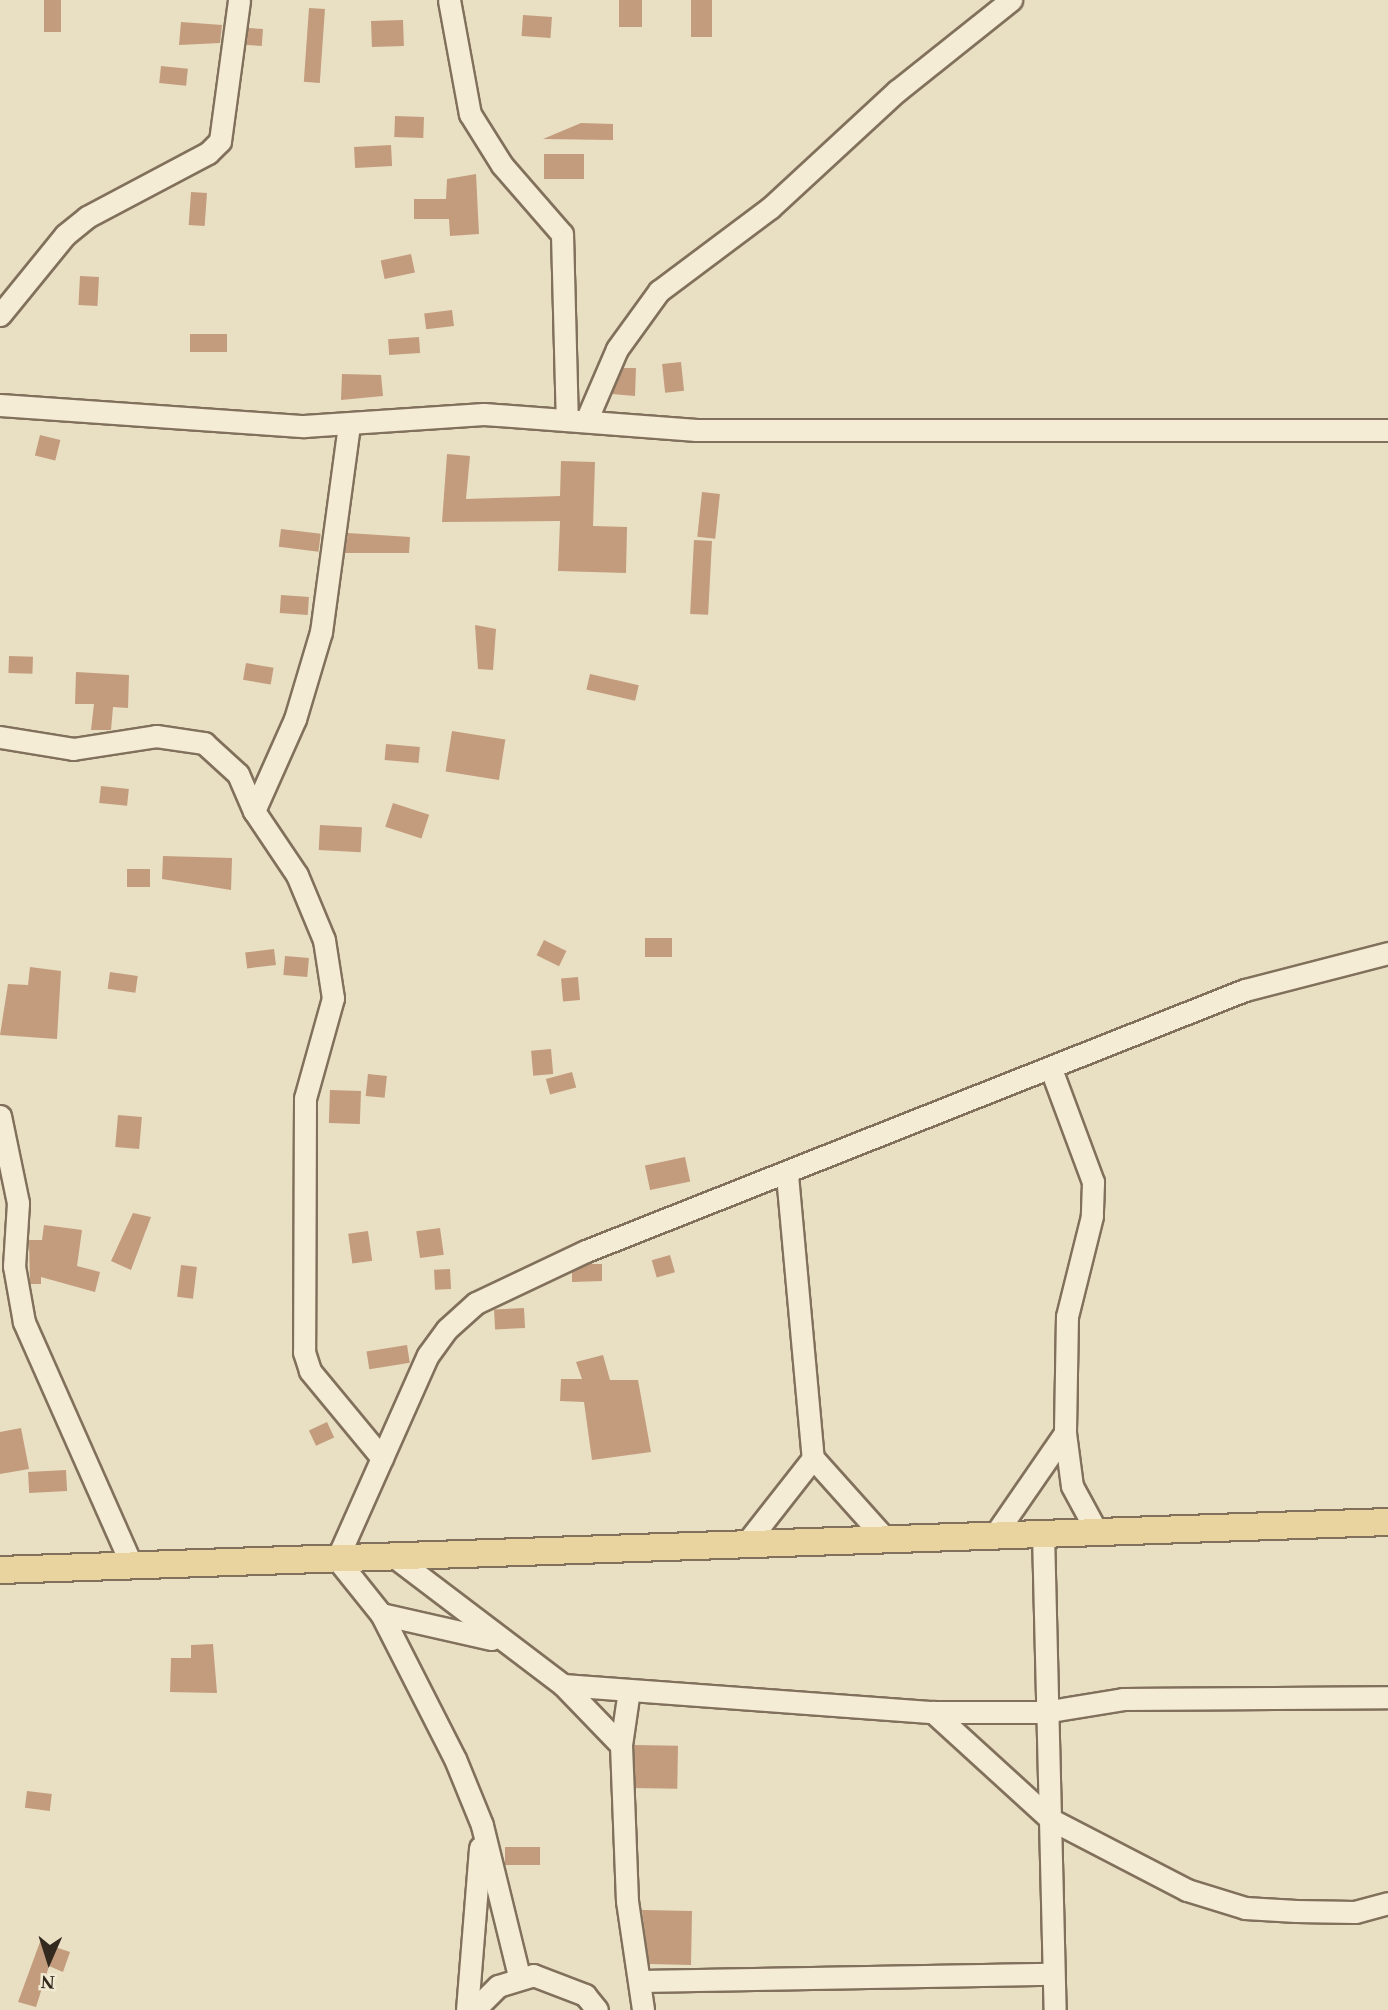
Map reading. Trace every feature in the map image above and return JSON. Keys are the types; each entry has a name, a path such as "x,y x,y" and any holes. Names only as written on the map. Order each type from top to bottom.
{"main road":[{"path":"0,1570 397,1559 748,1541 1388,1522"}],"street":[{"path":"0,315 65,235 220,141 239,0"},
{"path":"449,0 470,114 502,165 562,234 577,420"},
{"path":"577,420 617,349 659,291 770,208 897,91 1011,0"},
{"path":"0,405 349,424 484,414 696,430 1388,430"},
{"path":"254,811 295,719 321,632 349,424"},
{"path":"0,737 73,750 156,736 204,743 239,774 254,811 297,875 331,971 328,1029 305,1098 299,1309 304,1352 310,1371 382,1458"},
{"path":"519,1976 481,1825 456,1759 381,1614 337,1559 428,1355 476,1303 586,1251 786,1175 1244,990 1388,953"},
{"path":"1051,1069 1093,1182 1092,1216 1067,1316 1065,1433 1072,1486 1097,1532"},
{"path":"0,1116 18,1203 14,1266 24,1322 131,1566"},
{"path":"786,1175 813,1458 884,1537"},
{"path":"996,1533 1065,1433"},
{"path":"748,1541 813,1458"},
{"path":"1043,1533 1044,1712 1055,2010"},
{"path":"397,1559 563,1685 621,1745"},
{"path":"381,1614 507,1642"},
{"path":"563,1685 933,1712 1044,1712 1123,1699 1388,1697"},
{"path":"629,1690 621,1745 627,1901 643,2010"},
{"path":"933,1712 1050,1819 1220,1902 1337,1913 1388,1903"},
{"path":"467,2010 481,1825"},
{"path":"640,1981 1052,1974"},
{"path":"474,2010 519,1976 557,1981 585,1995 597,2010"}],"building":[{"path":"44,0 61,0 61,32 44,32"},
{"path":"619,0 642,0 642,27 619,27"},
{"path":"691,0 712,0 712,37 691,37"},
{"path":"309,8 325,9 320,83 304,82"},
{"path":"523,15 552,17 550,38 522,36"},
{"path":"403,20 404,46 372,47 371,21"},
{"path":"181,22 222,25 220,43 179,45"},
{"path":"248,28 263,29 262,46 247,45"},
{"path":"161,66 188,69 186,86 159,83"},
{"path":"395,116 424,117 423,138 394,137"},
{"path":"581,123 613,124 613,140 543,139"},
{"path":"391,145 392,166 355,168 354,147"},
{"path":"544,154 584,154 584,179 544,179"},
{"path":"476,174 479,234 450,236 449,219 414,219 414,199 446,199 447,179"},
{"path":"191,192 207,193 205,226 189,225"},
{"path":"411,254 415,273 385,279 381,260"},
{"path":"80,276 99,277 97,306 78,305"},
{"path":"452,310 454,326 426,329 424,313"},
{"path":"190,334 227,334 227,352 190,352"},
{"path":"419,337 420,353 389,355 388,339"},
{"path":"681,362 684,391 665,393 662,364"},
{"path":"623,368 636,368 635,396 612,394"},
{"path":"342,374 381,375 383,396 341,400"},
{"path":"40,435 60,440 55,460 35,455"},
{"path":"447,454 470,456 466,499 560,496 561,461 595,462 593,526 627,527 626,573 558,571 560,521 442,522"},
{"path":"702,492 720,494 715,539 697,537"},
{"path":"281,529 321,534 319,552 279,547"},
{"path":"348,533 410,537 409,553 345,553"},
{"path":"694,540 712,541 708,615 690,614"},
{"path":"281,595 309,597 308,615 280,613"},
{"path":"475,625 496,629 493,670 478,669"},
{"path":"9,656 33,657 32,674 8,673"},
{"path":"246,663 274,668 271,685 243,680"},
{"path":"76,672 129,675 128,708 113,707 111,730 91,730 94,704 75,704"},
{"path":"590,674 639,685 635,701 586,690"},
{"path":"452,731 505,739 499,780 446,771"},
{"path":"386,744 420,747 418,763 385,760"},
{"path":"101,786 129,789 127,806 99,803"},
{"path":"393,803 429,815 421,839 385,827"},
{"path":"320,825 362,827 361,852 319,850"},
{"path":"163,856 232,858 231,890 162,879"},
{"path":"127,869 150,869 150,887 127,887"},
{"path":"645,938 672,938 672,957 645,957"},
{"path":"544,940 566,951 559,966 537,955"},
{"path":"274,949 276,965 247,968 245,953"},
{"path":"285,956 309,958 307,977 283,975"},
{"path":"30,967 61,971 57,1039 0,1035 8,984 28,985"},
{"path":"110,972 138,976 135,993 108,989"},
{"path":"578,977 580,1000 563,1001 561,978"},
{"path":"551,1049 553,1074 533,1076 531,1051"},
{"path":"572,1072 576,1087 550,1094 546,1079"},
{"path":"368,1074 387,1076 385,1098 366,1096"},
{"path":"330,1090 361,1091 360,1124 329,1123"},
{"path":"118,1115 142,1117 139,1149 115,1147"},
{"path":"685,1157 690,1181 650,1190 645,1166"},
{"path":"133,1213 151,1217 131,1270 111,1261"},
{"path":"44,1225 82,1230 77,1266 100,1272 95,1292 41,1277 41,1284 30,1284 29,1240 42,1240"},
{"path":"440,1228 444,1255 420,1258 416,1231"},
{"path":"368,1231 372,1261 352,1263 348,1234"},
{"path":"670,1255 675,1272 657,1278 652,1260"},
{"path":"589,1264 602,1264 602,1281 572,1282 572,1272"},
{"path":"181,1265 197,1267 193,1299 177,1297"},
{"path":"450,1269 451,1289 435,1290 434,1270"},
{"path":"524,1308 525,1328 495,1330 494,1310"},
{"path":"407,1345 410,1363 369,1369 367,1351"},
{"path":"603,1355 610,1380 638,1380 651,1452 592,1460 584,1402 560,1401 561,1379 582,1379 576,1362"},
{"path":"327,1422 334,1437 316,1446 309,1430"},
{"path":"21,1428 29,1469 0,1474 0,1432"},
{"path":"66,1470 67,1491 29,1493 28,1472"},
{"path":"213,1644 217,1693 170,1692 171,1658 191,1658 191,1645"},
{"path":"634,1745 678,1746 677,1789 633,1788"},
{"path":"27,1791 52,1794 50,1811 25,1808"},
{"path":"505,1847 540,1847 540,1865 505,1865"},
{"path":"642,1910 692,1911 691,1965 649,1964"},
{"path":"40,1942 70,1952 63,1972 49,1966 36,2007 18,2002"}]}
